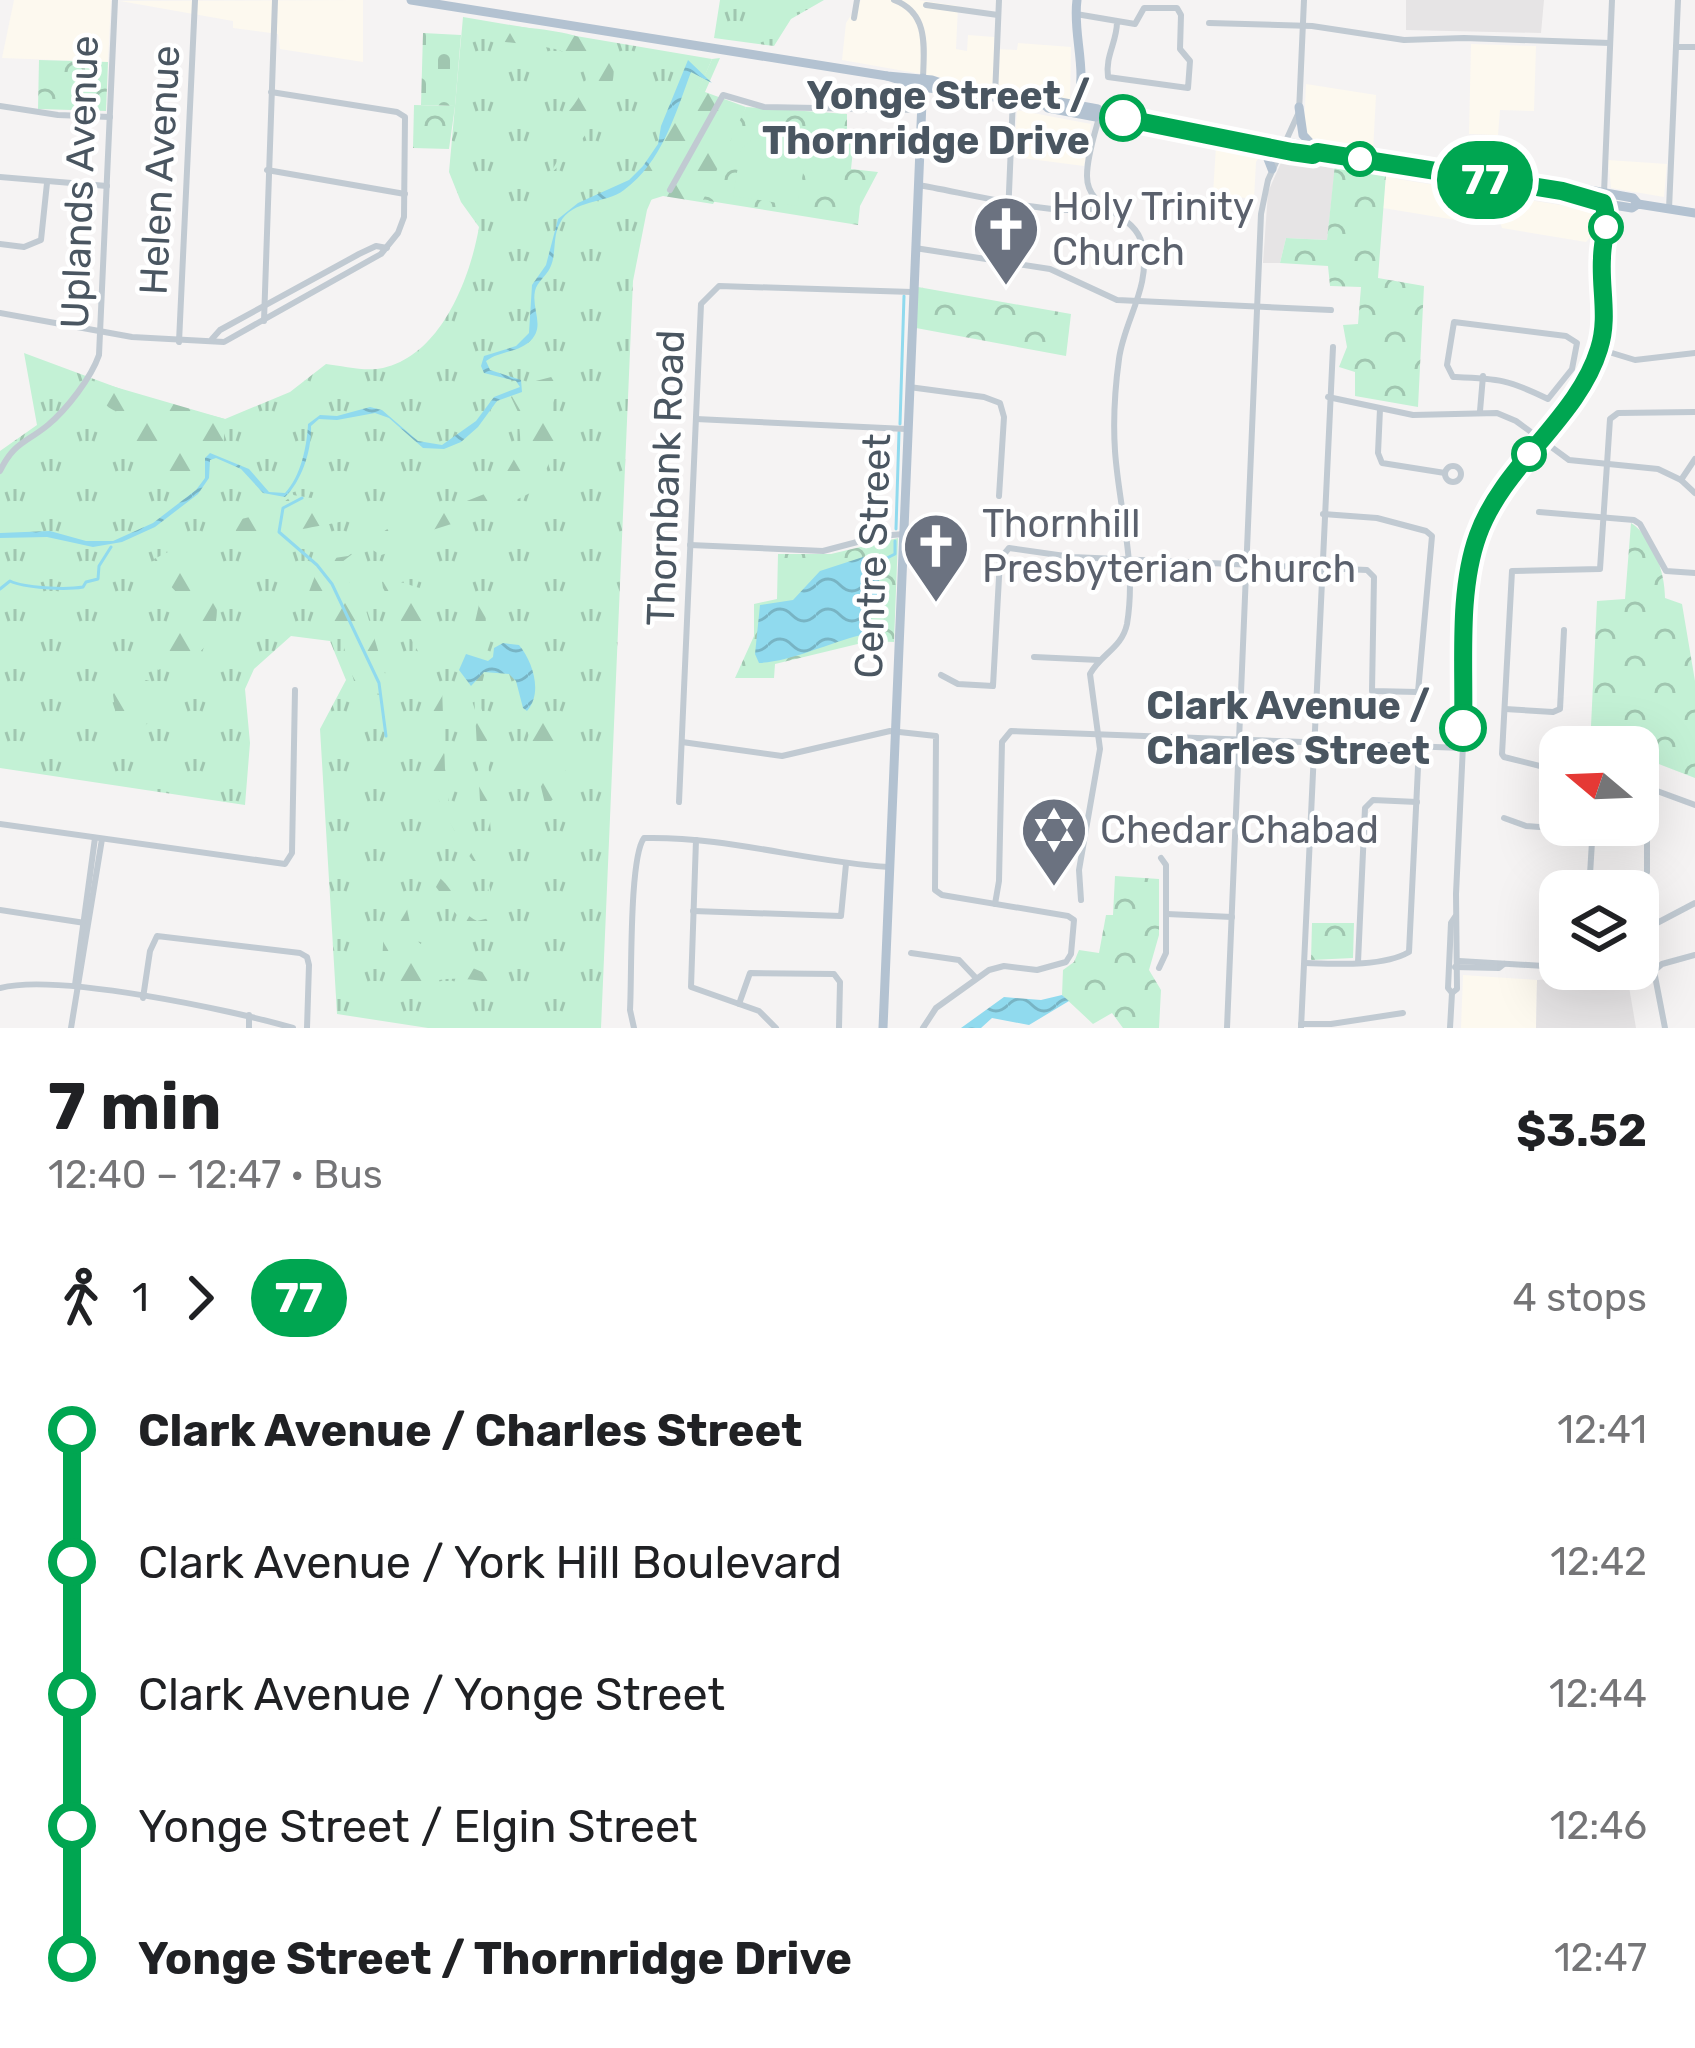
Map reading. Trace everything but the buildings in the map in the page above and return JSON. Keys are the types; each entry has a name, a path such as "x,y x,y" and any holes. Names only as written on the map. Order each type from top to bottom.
{"main road":[{"path":"411,0 462,3 1044,104 1049,100 1263,146 1284,146"},
{"path":"1074,0 1080,100 1076,109"},
{"name":"Centre Street","path":"883,1028 922,82"},
{"path":"1299,107 1303,135 1315,150 1604,198 1634,198 1638,204 1695,213"},
{"path":"1246,140 1252,136 1313,155 1315,150"},
{"path":"1263,146 1272,169"}],"street":[{"name":"Uplands Avenue","path":"0,471 15,446 52,421 99,355 115,0"},
{"name":"Helen Avenue","path":"179,342 195,0"},
{"path":"264,321 275,0"},
{"path":"854,18 857,0"},
{"path":"894,0 910,7 923,31 922,82"},
{"path":"995,95 999,0"},
{"path":"1228,1028 1262,197 1299,107 1304,0"},
{"path":"1450,1028 1452,993 1448,988 1459,923 1455,917 1472,554 1501,490 1582,383 1600,349 1606,308 1597,245 1604,198 1612,0"},
{"path":"1669,208 1678,0"},
{"path":"926,5 998,15"},
{"path":"1074,13 1137,23 1147,7 1179,10 1180,49 1190,61 1188,88 1108,77 1117,22"},
{"path":"1209,23 1303,27 1404,40 1610,43"},
{"path":"1676,47 1695,47"},
{"path":"0,313 179,342 224,342 387,248 403,222 406,119 397,112 271,92"},
{"path":"670,190 726,94 764,106 920,110"},
{"path":"1006,263 1013,98"},
{"path":"0,106 110,117"},
{"path":"1081,900 1078,870 1097,781 1100,734 1089,680 1099,660 1117,647 1125,632 1130,559 1114,438 1120,350 1138,302 1143,254 1132,225 1092,196 1087,179 1100,114"},
{"path":"267,170 406,194"},
{"path":"0,178 107,186"},
{"path":"0,244 23,248 41,240 47,183"},
{"path":"918,184 1078,210 1102,206"},
{"path":"210,341 220,330 359,254 376,246 387,248"},
{"path":"915,248 1050,269 1108,297 1138,302 1331,310"},
{"name":"Thornbank Road","path":"679,802 704,299 714,288 912,292"},
{"path":"1454,322 1566,336 1577,343 1572,369 1548,399 1526,386 1483,376 1449,374 1448,346 1454,322"},
{"path":"1334,347 1301,1026 1403,1013"},
{"path":"1600,349 1635,360 1695,353"},
{"path":"1480,410 1483,376"},
{"path":"909,387 1000,403 1004,417 999,496"},
{"path":"1328,397 1430,415 1480,410 1516,421 1570,460 1648,467 1681,480 1695,494"},
{"path":"1380,409 1382,464 1444,473"},
{"path":"1539,766 1504,758 1512,571 1596,572 1602,561 1606,464 1614,414 1695,412"},
{"path":"695,419 906,429"},
{"path":"1681,480 1695,459"},
{"path":"1538,512 1640,524 1666,571 1695,573"},
{"path":"941,675 958,684 993,686 1000,560 1006,549 1072,557 1371,572 1371,689 1418,692 1432,536 1377,518 1323,514"},
{"path":"690,545 823,551 904,534"},
{"path":"1505,709 1560,709 1564,631"},
{"path":"1034,657 1099,660"},
{"path":"0,824 278,864 290,861 295,690"},
{"path":"682,742 782,756 897,730 926,732 938,740 935,890 1074,920 1066,962 1037,970 998,967 936,1008 923,1028"},
{"path":"995,904 1004,735 1011,731 1462,748"},
{"path":"1305,964 1403,957 1409,952 1419,747"},
{"path":"1659,791 1695,805"},
{"path":"1358,962 1365,808 1373,800 1417,802"},
{"path":"1504,818 1539,826"},
{"path":"71,1028 99,838"},
{"path":"634,1028 630,1010 638,846 644,838 696,840 889,867"},
{"path":"696,840 691,987 768,1016 776,1028"},
{"path":"1160,968 1166,953 1167,914 1166,865 1161,858"},
{"path":"693,911 841,916 846,864"},
{"path":"1659,922 1695,903"},
{"path":"0,910 85,923"},
{"path":"1167,914 1232,917"},
{"path":"143,998 157,936 300,953 309,965 308,1028"},
{"path":"910,952 959,960 976,979"},
{"path":"1665,1028 1654,971 1662,964 1695,955"},
{"path":"1453,964 1539,966"},
{"path":"739,1004 750,973 834,974 840,982 839,1028"},
{"path":"0,988 22,982 76,988 249,1015 292,1028"},
{"path":"249,1015 249,1028"}],"shaded area":[{"path":"14,0 111,0 108,62 2,58"},
{"path":"363,0 363,62 280,49 278,34 233,28 233,21 120,1"},
{"path":"861,0 958,6 956,49 967,51 968,35 994,37 994,49 1017,50 1018,43 1071,47 1070,100 842,60 846,23"},
{"path":"1406,0 1544,0 1541,33 1406,30"},
{"path":"1471,44 1536,46 1534,111 1500,110 1498,135 1469,134"},
{"path":"1306,84 1376,95 1373,152 1309,140 1304,130"},
{"path":"1017,110 1091,124 1084,166 1014,157"},
{"path":"1216,146 1260,156 1254,199 1213,194"},
{"path":"1283,158 1335,169 1327,240 1286,238 1280,263 1263,263 1268,192"},
{"path":"1608,160 1667,164 1664,197 1611,188"},
{"path":"1386,174 1592,210 1591,236 1586,242 1502,228 1496,211 1488,207 1473,209 1468,222 1383,208"},
{"path":"1463,975 1537,980 1536,1028 1461,1028"},
{"path":"1537,980 1539,990 1630,990 1636,1028 1536,1028"}],"green space":[{"path":"720,0 824,0 791,19 774,46 714,38"},
{"path":"463,17 712,59 647,210 633,281 601,1028 428,1028 337,1014 320,729 346,680 330,641 291,636 254,669 245,689 250,743 245,805 0,768 0,451 37,425 24,353 145,398 225,419 290,392 326,364 383,368 421,348 460,291 479,227 461,202 449,172"},
{"path":"497,24 576,36 600,46 611,58 614,75 600,113 550,174 577,126 564,117 580,94 586,77 583,64 556,49 495,41"},
{"path":"423,33 461,35 455,106 421,105"},
{"path":"720,58 705,92 746,107 713,204 663,196 647,201 642,198 647,179 625,188 628,178 648,165 681,84 698,90 712,59"},
{"path":"39,60 108,62 106,111 38,109"},
{"path":"414,105 455,106 449,149 413,148"},
{"path":"746,107 847,114 847,130 855,131 851,169 878,172 860,206 858,225 703,200"},
{"path":"754,138 808,146 797,206 733,196 741,149"},
{"path":"1335,164 1386,174 1378,278 1424,286 1418,407 1355,396 1355,372 1339,367 1347,347 1343,325 1358,324 1361,287 1330,286 1328,266 1280,263 1286,238 1327,240"},
{"path":"918,287 1071,314 1066,356 916,328"},
{"path":"564,377 552,405 557,444 538,489 496,510 426,532 395,551 381,555 364,545 402,519 429,516 497,489 521,447 518,412 511,397 524,384"},
{"path":"98,382 225,419 223,456 213,453 202,485 188,496 170,473 124,455 135,418 105,403"},
{"path":"293,495 361,506 356,518 339,522 256,536 236,532 233,521 271,512"},
{"path":"1631,523 1656,556 1665,598 1682,604 1695,681 1695,778 1659,764 1659,726 1591,726 1597,601 1625,599"},
{"path":"898,538 894,642 870,641 775,664 774,678 735,678 754,636 754,604 777,599 778,554 831,554"},
{"path":"364,545 342,562 355,597 365,607 392,697 357,691 337,624 307,597 321,560 348,556"},
{"path":"170,551 200,565 216,595 217,612 207,644 195,656 158,670 141,640 148,631 165,628 181,597 160,575 154,559"},
{"path":"391,579 445,596 435,614 429,656 442,688 450,794 446,808 478,865 494,868 490,821 480,801 471,640 480,600 486,600 485,671 478,701 486,720 496,821 508,865 488,878 494,909 485,877 464,849 433,789 431,693 420,655 383,588 382,582"},
{"path":"110,674 124,688 146,680 177,689 160,714 136,732 143,722 124,733 118,729"},
{"path":"546,712 570,718 564,790 551,801 548,816 526,725 531,715"},
{"path":"437,876 477,921 494,911 496,923 487,927 462,922 436,887"},
{"path":"1115,876 1159,879 1159,935 1149,970 1161,990 1159,1028 1123,1028 1112,1013 1093,1024 1062,995 1063,970 1079,950 1099,953 1106,915 1113,915"},
{"path":"392,900 407,909 413,937 424,947 524,990 467,979 410,985 392,982 383,963 383,945 385,915"},
{"path":"1312,923 1354,923 1353,958 1311,960"}],"water":[{"path":"688,60 712,83 691,72 666,137 637,179 617,194 565,215 556,234 552,263 535,291 538,325 534,337 523,346 486,361 490,370 521,380 522,392 497,401 461,442 444,449 423,448 389,418 375,413 319,419 311,426 301,474 285,497 263,493 241,469 216,458 210,460 209,478 198,494 155,527 122,542 93,547 47,537 0,538 0,533 50,531 86,541 113,541 153,523 196,490 205,478 205,458 210,453 249,469 269,492 285,493 302,460 308,424 320,415 337,416 370,407 382,410 418,441 442,445 476,421 494,397 520,387 516,381 484,373 484,356 516,346 529,333 532,285 546,265 558,219 578,203 629,180 643,166 658,144"},
{"path":"863,557 875,562 881,594 861,635 759,663 755,654 760,605 793,600 820,571"},
{"path":"503,643 519,645 532,669 535,687 527,711 509,674 484,672 471,686 459,670 466,654 488,661 494,648"},
{"path":"1062,995 1069,1001 1029,1025 992,1018 981,1028 961,1028 1004,997 1041,1000"}],"waterway":[{"path":"900,424 904,296"},
{"path":"896,529 899,432"},
{"path":"302,498 283,508 279,532 332,584 379,683 386,736"},
{"path":"885,559 895,554 895,541"},
{"path":"0,589 10,581 45,588 83,587 98,579 99,566 111,547"}],"bus line":[{"name":"77","path":"1123,118 1292,152 1562,191 1603,203 1606,308 1600,349 1582,383 1501,490 1472,554 1463,728"}],"place":[{"name":"Yonge Street / Thornridge Drive","path":"1123,118"},
{"name":"Holy Trinity Church","path":"1006,288"},
{"name":"Thornhill Presbyterian Church","path":"936,605"},
{"name":"Clark Avenue / Charles Street","path":"1463,728"},
{"name":"Chedar Chabad","path":"1054,889"}]}
